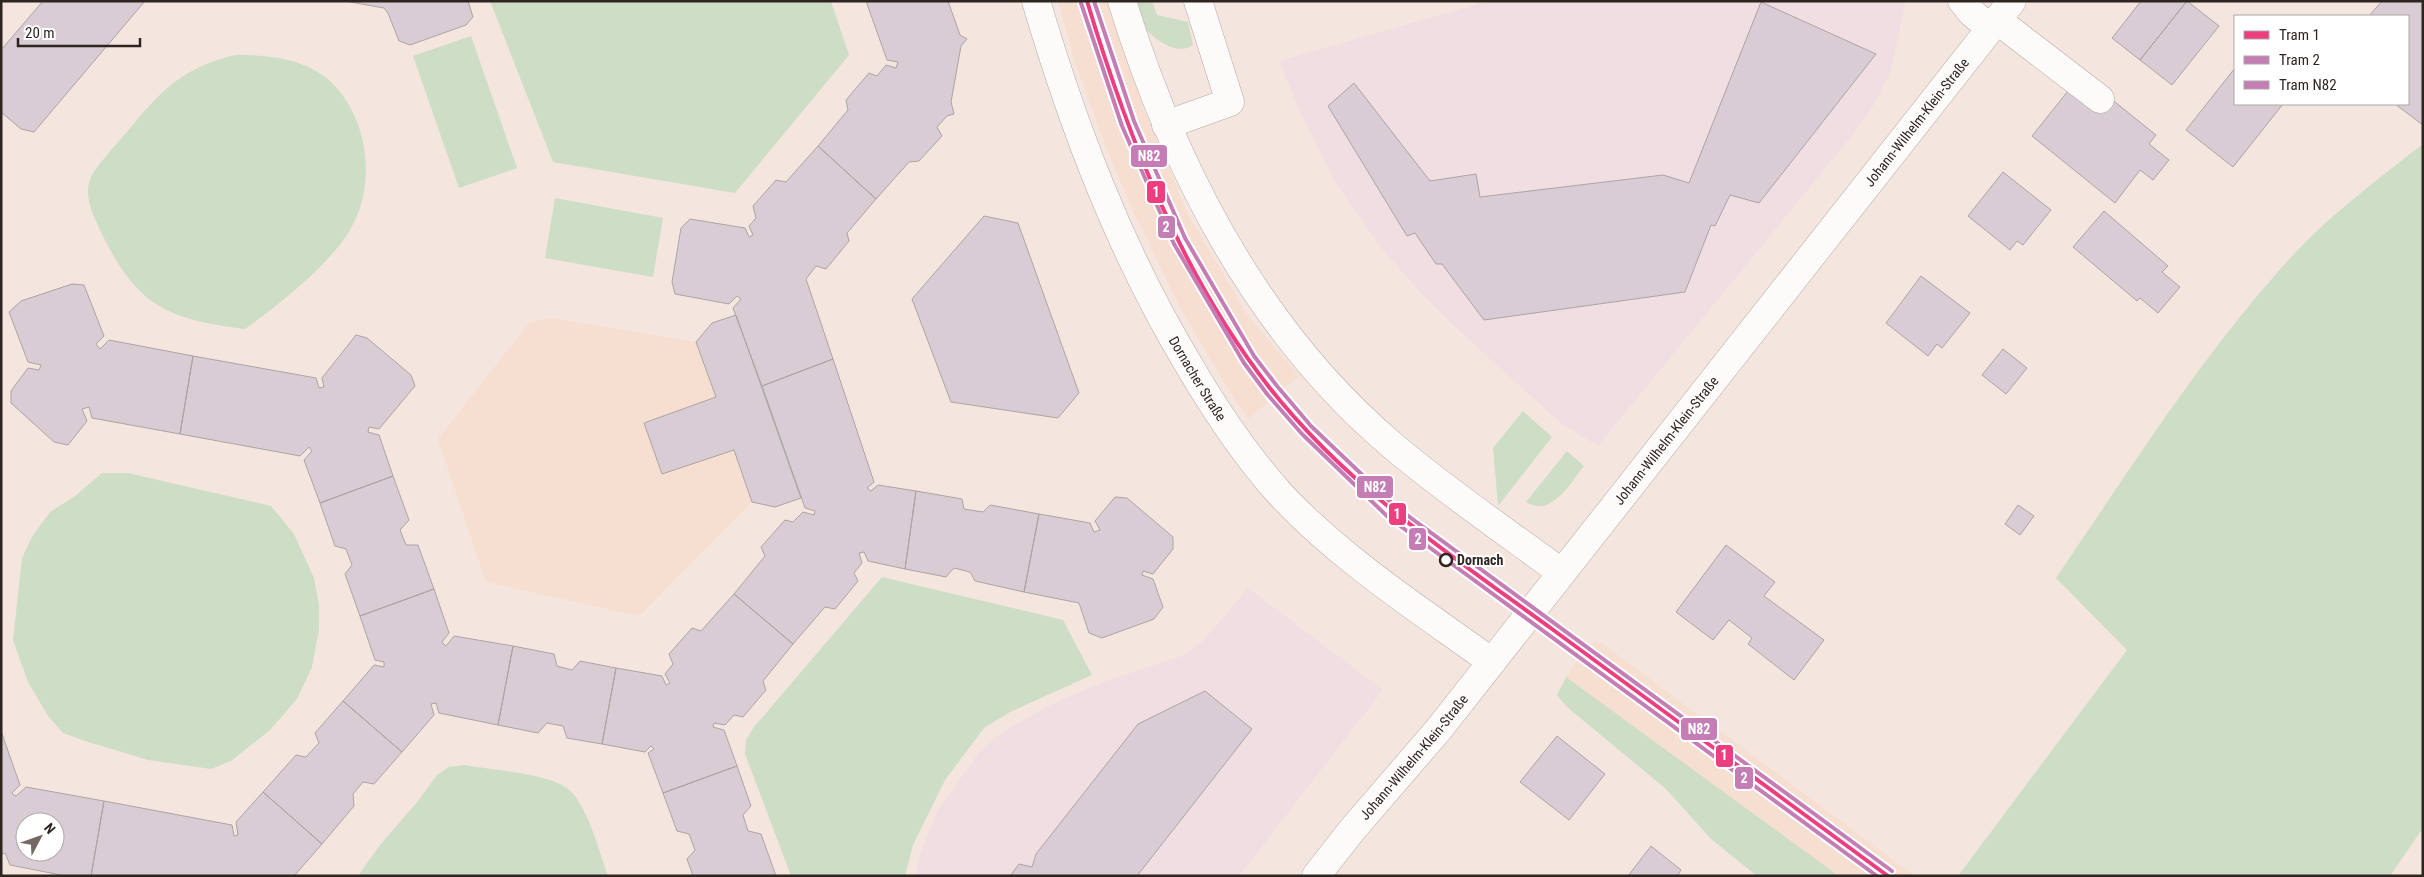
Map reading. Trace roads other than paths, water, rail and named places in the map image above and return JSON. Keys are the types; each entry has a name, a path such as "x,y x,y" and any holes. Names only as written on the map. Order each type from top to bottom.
{"street":[{"name":"Dornacher Straße","path":"1036,1 1092,170 1125,249 1160,318 1224,425 1282,496 1318,531 1364,568 1492,662"},
{"path":"1122,1 1166,125 1184,164 1234,258 1287,336 1316,371 1393,446 1562,573"},
{"path":"1166,125 1230,102 1198,1"},
{"path":"1962,1 1972,14 2000,16 2100,99"},
{"name":"Johann-Wilhelm-Klein-Straße","path":"1316,876 1352,830 1439,729 2000,16"}],"tram line":[{"name":"1","path":"1087,1 1120,103 1139,153 1160,203 1184,251 1209,298 1238,344 1269,387 1300,423 1332,457 1366,488 1438,546 1888,876"},
{"name":"N82","path":"1094,1 1134,121 1185,238 1254,356 1311,426 1396,507 1892,871"},
{"name":"2","path":"1081,3 1122,126 1174,244 1244,363 1267,394 1302,434 1388,517 1877,876"}],"place":[{"name":"Dornach","path":"1446,560"}]}
